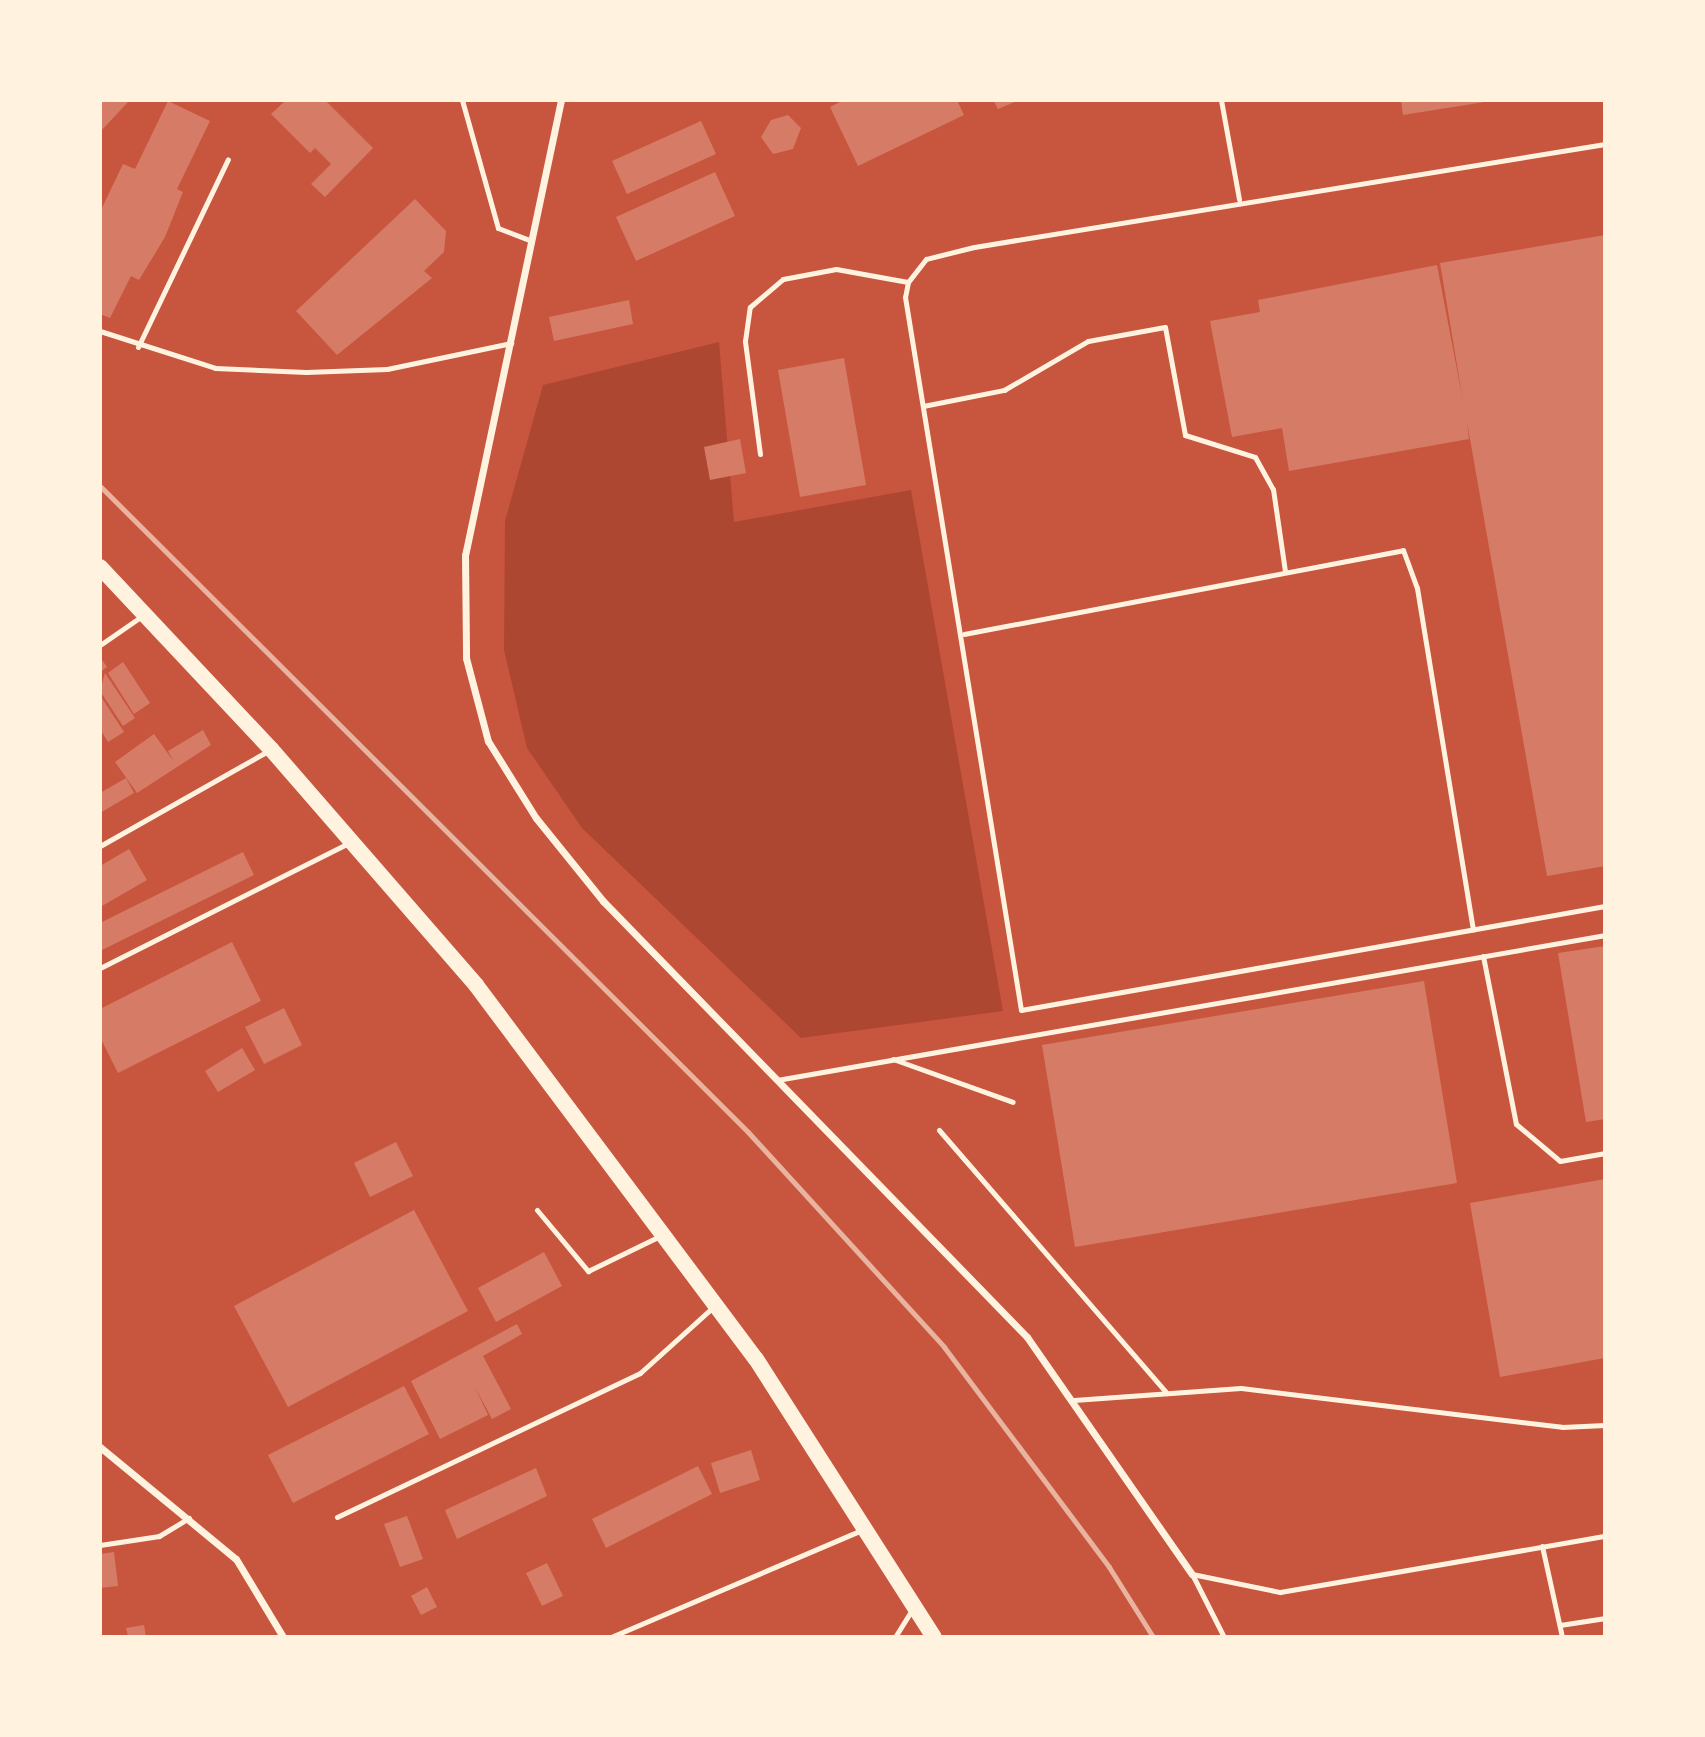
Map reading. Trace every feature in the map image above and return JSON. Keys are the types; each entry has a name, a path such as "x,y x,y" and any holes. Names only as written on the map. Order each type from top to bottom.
{"main road":[{"path":"100,568 271,749 476,985 716,1305 868,1528 934,1637"}],"street":[{"path":"561,100 465,555 463,625 476,708 504,772 603,901 990,1297 1074,1400 1192,1574"},
{"path":"100,1447 236,1559 283,1637"}],"lane":[{"path":"462,100 498,228 532,241"},
{"path":"1221,100 1239,199"},
{"path":"1605,144 1256,202 1239,199 974,247 926,259 908,282 905,297 964,634 1021,1010 1605,906"},
{"path":"138,348 228,159"},
{"path":"760,454 745,341 750,307 783,279 836,270 908,282"},
{"path":"923,406 1004,390 1088,341 1165,327 1185,435 1255,457 1273,489 1285,571"},
{"path":"100,331 138,348 215,368 306,372 387,369 512,342"},
{"path":"964,634 1403,550 1417,588 1473,929"},
{"path":"100,645 145,614"},
{"path":"100,846 271,749"},
{"path":"100,968 353,841"},
{"path":"777,1080 1605,935"},
{"path":"1483,956 1516,1124 1560,1161 1605,1153"},
{"path":"893,1059 1013,1102"},
{"path":"939,1130 1167,1393"},
{"path":"537,1210 587,1271 663,1235"},
{"path":"337,1517 640,1373 716,1305"},
{"path":"1074,1400 1241,1388 1562,1427 1605,1425"},
{"path":"100,1545 159,1536 189,1518"},
{"path":"611,1637 868,1528"},
{"path":"1192,1574 1280,1592 1605,1536"},
{"path":"1542,1546 1562,1637"},
{"path":"1192,1574 1224,1637"},
{"path":"895,1637 915,1605"},
{"path":"1559,1625 1605,1618"}],"shaded area":[{"path":"719,342 734,522 911,490 1003,1011 801,1038 582,828 527,748 504,650 505,521 543,385"}],"building":[{"path":"103,100 130,100 100,132 100,103"},
{"path":"286,100 325,100 373,148 325,197 311,184 331,164 315,148 310,153 271,114"},
{"path":"844,100 957,100 964,115 858,166 830,107"},
{"path":"993,100 1019,100 998,109"},
{"path":"1401,100 1490,100 1491,101 1403,115"},
{"path":"168,101 210,121 177,189 183,192 165,237 139,280 131,276 110,318 100,314 100,212 123,164 135,169"},
{"path":"788,115 801,128 793,149 773,154 761,137 771,120"},
{"path":"701,121 716,154 627,194 612,161"},
{"path":"715,172 735,216 636,261 616,217"},
{"path":"415,199 446,231 444,252 424,271 432,278 337,355 296,311"},
{"path":"1605,235 1605,866 1547,876 1467,422 1469,439 1289,471 1282,428 1232,437 1210,321 1260,312 1258,300 1437,265 1463,401 1440,263"},
{"path":"629,300 633,324 554,341 549,317"},
{"path":"844,358 866,485 800,497 778,370"},
{"path":"740,439 746,473 710,480 704,447"},
{"path":"100,657 107,667 100,672"},
{"path":"123,662 150,703 134,714 108,673"},
{"path":"105,673 135,718 123,726 100,691"},
{"path":"100,695 124,732 108,742 100,729"},
{"path":"203,730 211,745 137,793 115,762 154,734 174,762 168,751"},
{"path":"126,778 134,793 100,813 100,793"},
{"path":"129,849 147,880 102,906 100,866"},
{"path":"243,852 254,875 100,951 100,923"},
{"path":"232,942 261,1001 118,1073 100,1037 100,1009"},
{"path":"1605,946 1605,1119 1586,1122 1558,953"},
{"path":"1424,981 1457,1183 1075,1247 1042,1045"},
{"path":"284,1008 302,1045 264,1064 245,1027"},
{"path":"242,1048 255,1070 218,1092 205,1071"},
{"path":"396,1142 413,1176 370,1197 354,1163"},
{"path":"1605,1179 1605,1358 1500,1377 1470,1203"},
{"path":"414,1210 468,1311 288,1407 234,1306"},
{"path":"544,1252 562,1286 496,1322 478,1288"},
{"path":"517,1324 522,1334 483,1356 511,1409 492,1419 475,1387 488,1415 440,1439 411,1381"},
{"path":"404,1386 429,1434 293,1503 268,1455"},
{"path":"751,1450 760,1480 720,1493 711,1463"},
{"path":"698,1466 712,1494 606,1548 592,1519"},
{"path":"536,1468 547,1496 457,1539 445,1510"},
{"path":"407,1516 423,1559 400,1567 384,1524"},
{"path":"114,1552 118,1586 100,1588 100,1554"},
{"path":"547,1563 563,1596 542,1606 526,1573"},
{"path":"427,1587 437,1607 421,1615 411,1596"},
{"path":"144,1625 146,1637 128,1637 126,1628"}],"railway":[{"path":"100,486 748,1132 944,1347 1109,1567 1153,1637"}]}
